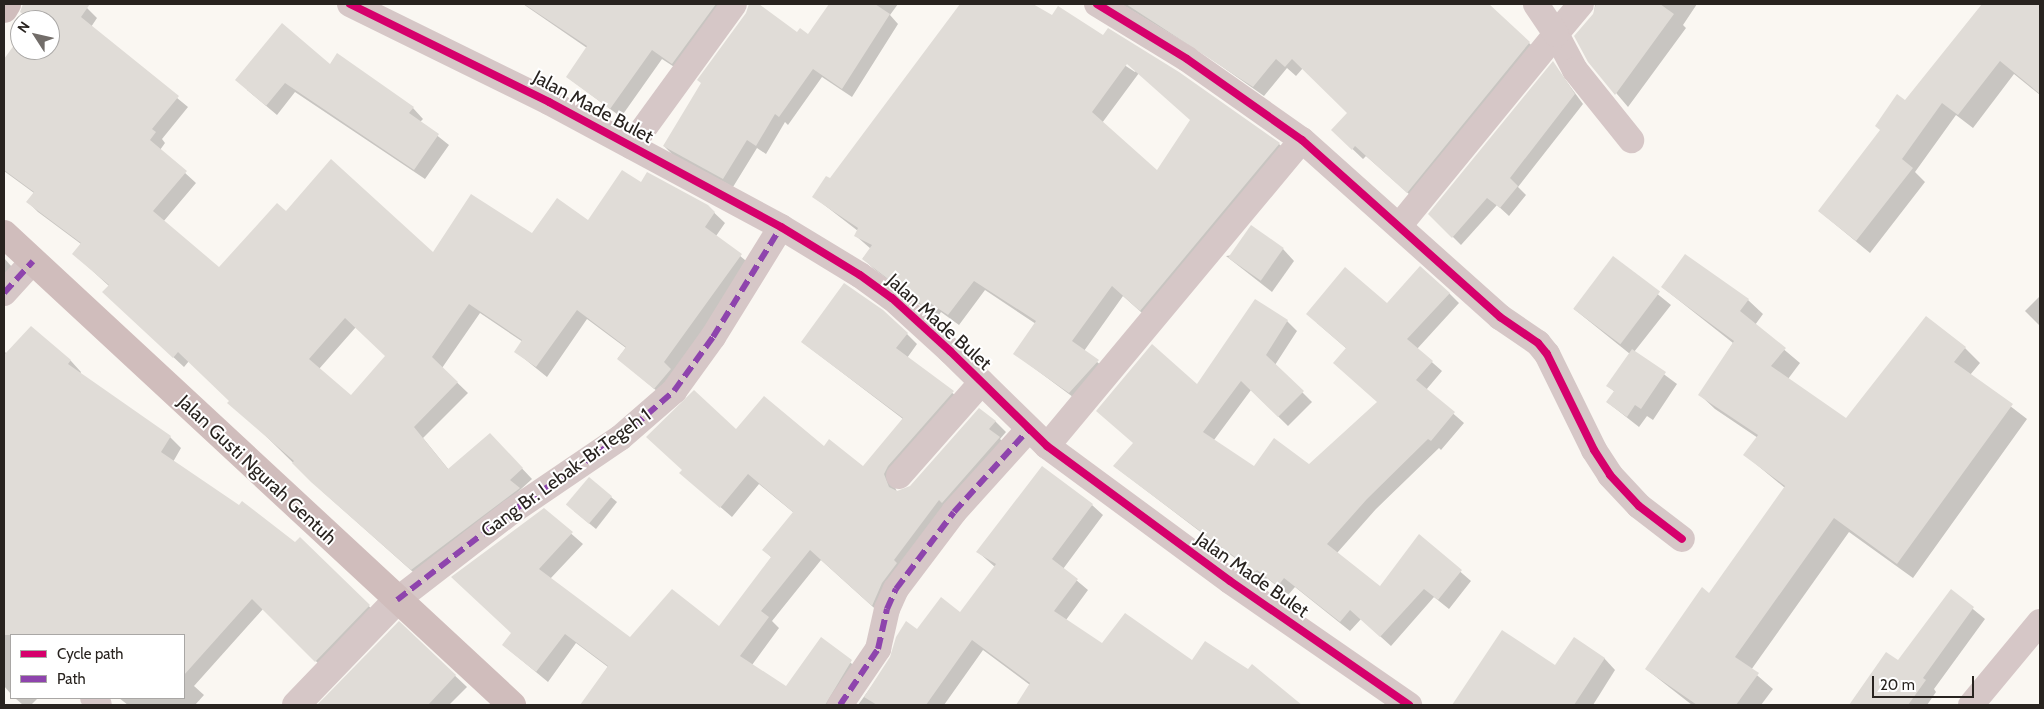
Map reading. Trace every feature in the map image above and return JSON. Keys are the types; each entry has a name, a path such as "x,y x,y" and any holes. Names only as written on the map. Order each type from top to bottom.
{"main road":[{"path":"4,9 7,4"},
{"name":"Jalan Gusti Ngurah Gentuh","path":"4,234 512,705"}],"street":[{"name":"Jalan Made Bulet","path":"350,4 450,51 781,226 892,298 982,382 1037,438 1230,581 1409,705"},
{"path":"631,146 734,4"},
{"path":"1097,4 1187,59 1302,140 1500,317 1538,343 1547,354 1594,450 1610,475 1639,506 1682,539"},
{"path":"1536,4 1556,34 1575,70 1631,140"},
{"path":"1399,226 1581,4"},
{"path":"840,705 878,649 887,609 896,589 954,512 1037,438 1302,140"},
{"name":"Gang Br. Lebak-Br.Tegeh 1","path":"397,600 511,512 620,438 674,392 713,337 781,226"},
{"path":"4,293 33,261"},
{"path":"899,476 982,382"},
{"path":"296,705 397,600"},
{"path":"1970,705 2040,622"}],"building":[{"path":"23,4 90,4 81,17 179,96 152,129 156,132 150,140 187,171 153,211 219,267 277,203 286,211 331,159 433,252 471,194 532,233 557,198 588,220 622,170 641,182 647,172 708,205 715,212 705,227 742,254 664,362 671,369 654,389 617,359 626,347 577,310 536,367 514,352 522,340 469,304 432,357 458,382 414,427 448,469 490,433 523,468 510,480 520,488 411,570 311,482 292,463 294,461 227,403 229,401 178,352 173,358 102,292 109,285 72,254 81,243 26,202 34,192 4,170 4,59 10,51 10,60 60,60 60,10 21,10","holes":["345,318 385,356 351,395 309,359"]},
{"path":"524,4 716,4 672,64 652,50 610,109 566,77 587,46"},
{"path":"749,4 759,4 797,32 800,28 808,34 829,4 875,4 890,14 842,89 813,69 779,117 775,114 756,146 747,140 723,179 663,146 701,83 697,80 746,13"},
{"path":"960,4 1033,4 1052,15 1058,6 1103,35 1108,28 1179,72 1280,143 1140,311 1112,286 1072,341 1099,360 1069,393 1013,354 1036,321 974,281 948,315 930,303 926,308 862,259 872,245 854,236 858,228 812,197 826,176 830,178","holes":["1127,64 1190,120 1157,170 1092,112"]},
{"path":"1126,4 1489,4 1530,42 1407,193 1355,146 1352,150 1331,130 1347,113 1292,59 1285,67 1276,59 1253,87"},
{"path":"1596,4 1660,4 1674,14 1615,95 1588,62 1574,36 1593,14"},
{"path":"1982,4 2040,4 2040,94 2000,61 1958,115 1942,103 1902,159 1913,168 1856,241 1818,211 1880,130 1875,126 1897,94 1905,100"},
{"path":"282,23 330,64 337,53 414,107 409,113 439,134 414,170 285,83 266,106 235,80"},
{"path":"1553,61 1575,94 1510,178 1518,186 1500,208 1487,198 1452,238 1428,214"},
{"path":"1251,225 1284,248 1261,281 1228,258"},
{"path":"1685,254 1749,299 1740,311 1786,348 1771,366 1846,418 1926,316 1966,347 1954,362 2013,404 1897,564 1834,518 1735,657 1759,673 1736,705 1697,705 1645,669 1702,587 1709,593 1785,486 1743,455 1758,435 1698,395 1734,341 1661,287"},
{"path":"1613,256 1660,292 1620,344 1573,309"},
{"path":"1420,266 1450,293 1407,339 1433,361 1416,380 1455,412 1431,441 1428,439 1367,499 1327,544 1380,586 1419,534 1462,570 1438,600 1424,589 1380,637 1350,610 1340,622 1284,578 1278,586 1257,570 1255,572 1113,466 1133,443 1096,411 1152,344 1197,384 1255,299 1288,320 1266,355 1304,391 1278,417 1241,381 1203,432 1254,466 1274,438 1309,464 1377,402 1333,363 1346,348 1306,314 1345,267 1387,303"},
{"path":"844,283 883,310 908,333 896,348 954,391 888,466 884,474 889,487 897,491 910,486 979,408 996,421 989,429 1000,437 942,503 939,500 894,560 897,563 882,583 872,606 810,550 761,611 769,617 740,656 786,686 821,637 852,660 825,705 580,705 608,666 565,634 536,672 502,645 511,633 451,577 544,508 573,532 539,569 630,637 672,589 719,626 771,557 762,550 793,512 748,474 720,508 679,473 682,470 646,437 694,390 736,429 764,396 824,446 829,439 863,466 903,418 801,342"},
{"path":"31,326 71,360 68,364 171,436 161,452 239,505 242,501 295,542 300,537 370,605 315,662 252,599 185,674 185,634 4,635 4,355"},
{"path":"1632,349 1666,372 1641,409 1635,405 1627,417 1606,402 1614,391 1606,386"},
{"path":"1042,466 1093,504 1052,559 1078,579 1054,611 1102,643 1125,613 1192,660 1205,641 1248,669 1252,664 1302,705 1016,705 1030,683 972,640 926,705 877,705 864,697 890,657 896,637 906,621 917,629 941,597 960,612 996,564 976,552"},
{"path":"589,477 612,496 589,524 566,505"},
{"path":"1951,589 1974,607 1923,678 1926,680 1908,705 1849,705 1886,652 1898,660"},
{"path":"399,621 456,675 428,705 317,705"},
{"path":"1502,630 1555,665 1574,637 1605,658 1574,705 1452,705"}],"marked path":[{"path":"397,600 511,512 620,438 674,391 713,337 781,227"},
{"path":"4,293 33,261"},
{"path":"840,705 878,649 887,609 896,589 954,512 1028,430"}],"cycle path":[{"path":"350,4 549,102 781,227 860,275 892,298 950,351 1047,446 1230,581 1409,705"},
{"path":"1097,4 1187,59 1302,140 1500,317 1538,343 1547,354 1594,450 1610,475 1639,506 1682,539"}]}
